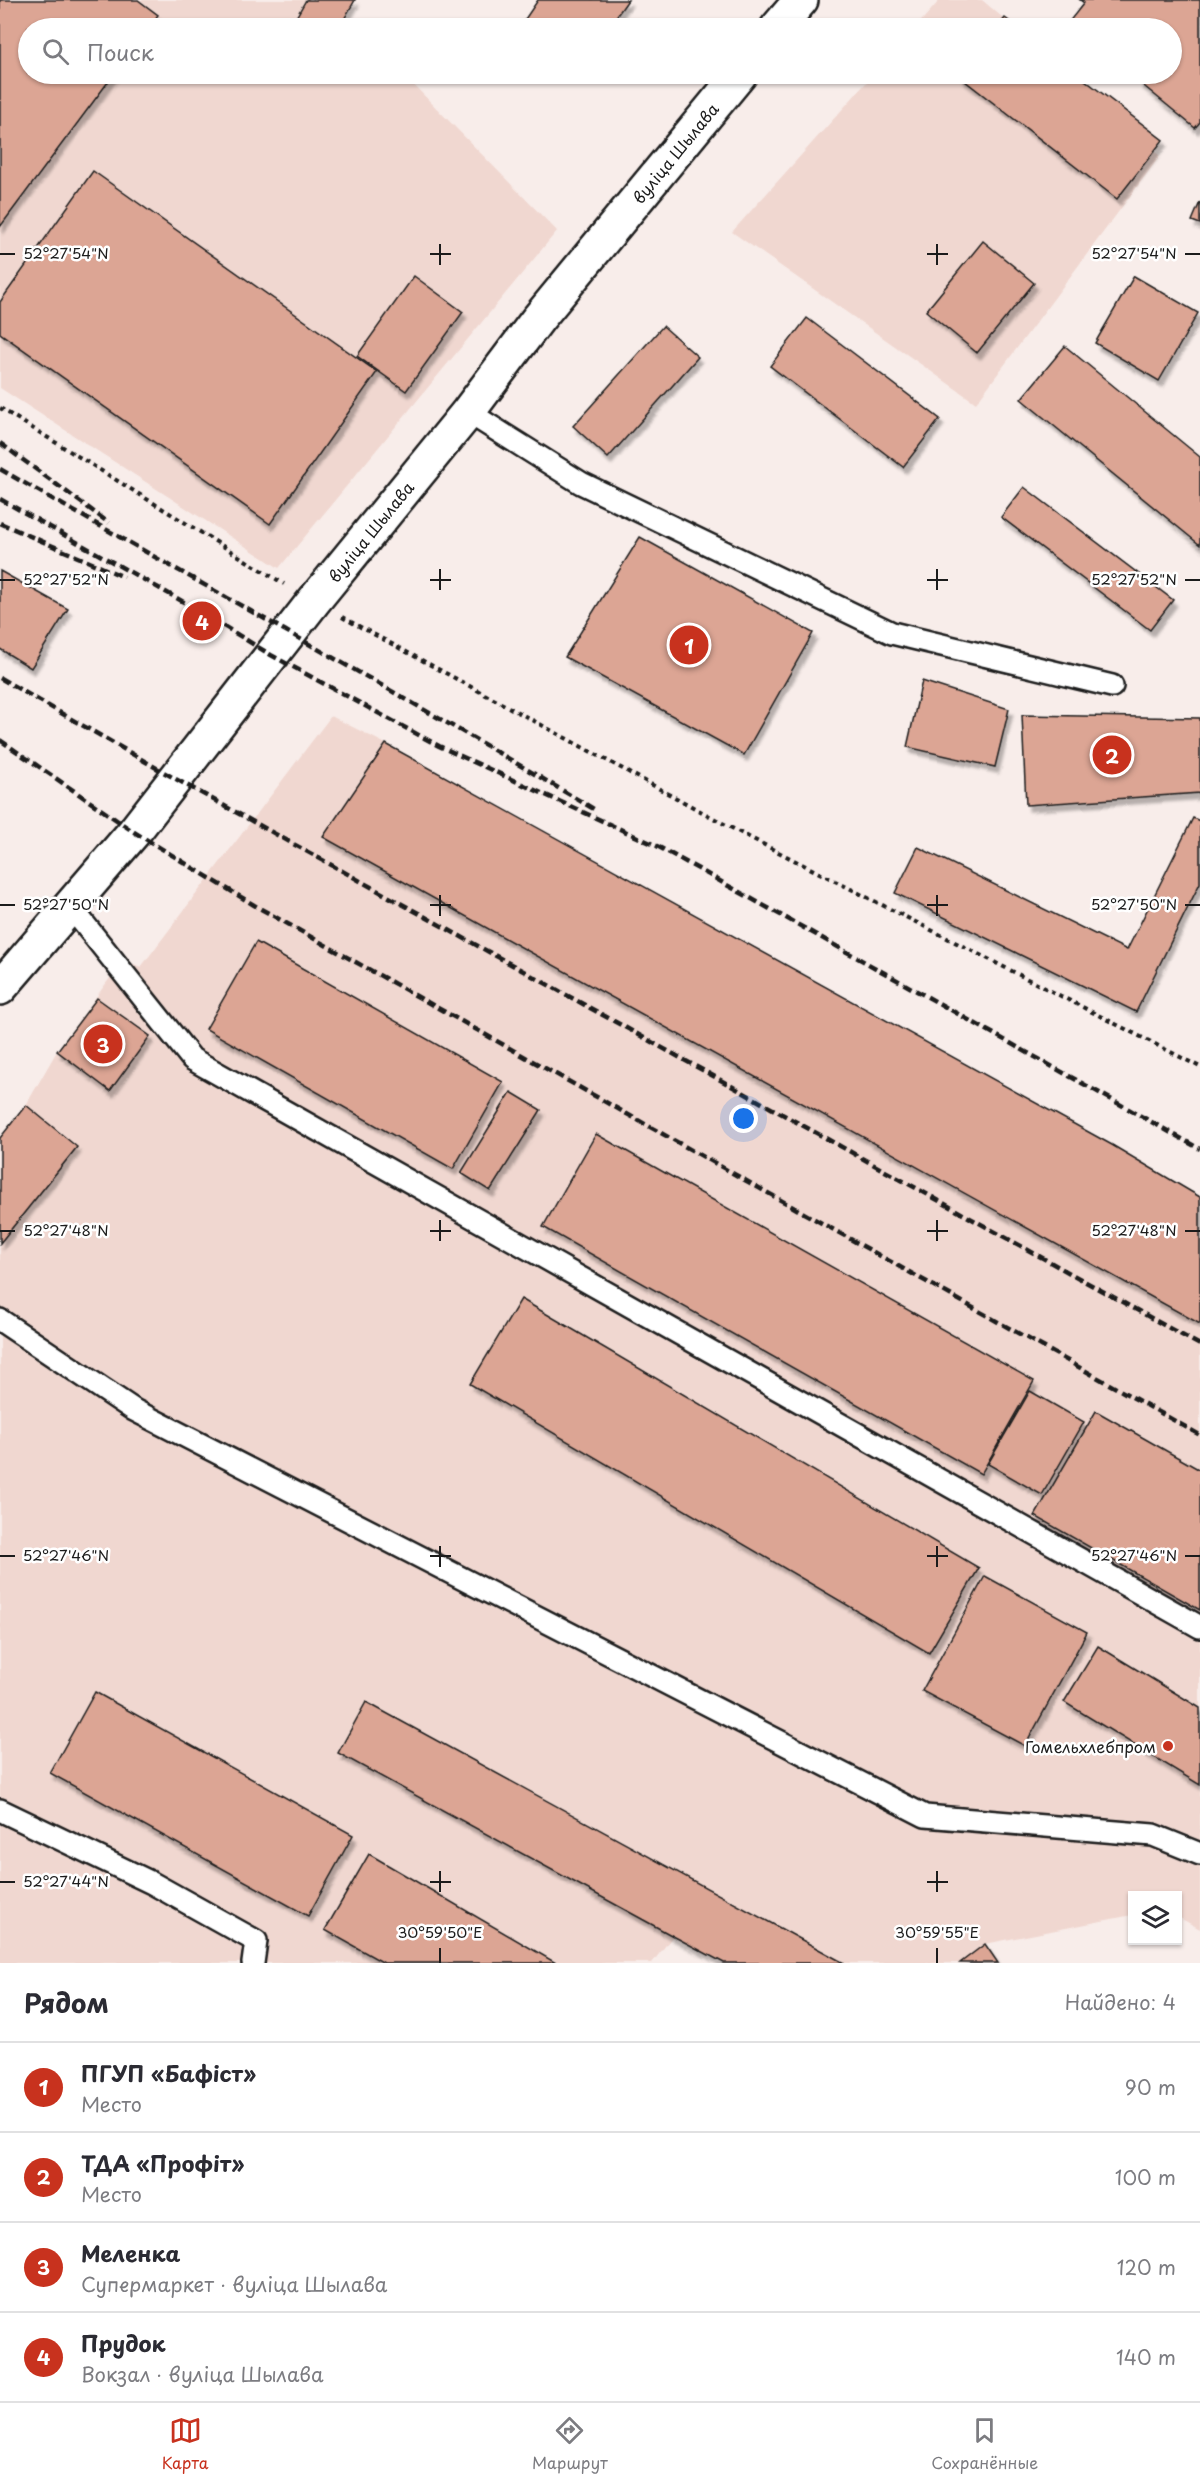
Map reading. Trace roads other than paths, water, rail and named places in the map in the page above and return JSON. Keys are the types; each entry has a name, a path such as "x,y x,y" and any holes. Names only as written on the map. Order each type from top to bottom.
{"street":[{"path":"786,18 801,0"},
{"name":"вуліца Шылава","path":"0,988 134,832 313,602 468,412 546,310 732,84"}],"lane":[{"path":"468,412 581,483 892,633 1112,686"},
{"path":"70,906 192,1059 1200,1627"},
{"path":"0,1320 134,1410 925,1816 1153,1835 1200,1854"},
{"path":"0,1810 152,1883 256,1941 253,1963"}],"railway":[{"path":"0,443 109,523"},
{"path":"0,469 374,681 597,811"},
{"path":"0,499 189,605 271,655 439,746 657,846 1200,1149"},
{"path":"0,523 124,577"},
{"path":"0,678 174,778 1200,1345"},
{"path":"0,740 134,832 254,905 1200,1435"}],"place":[{"name":"Прудок","path":"202,621"},
{"name":"ПГУП «Бафіст»","path":"689,645"},
{"name":"ТДА «Профіт»","path":"1112,755"},
{"name":"Меленка","path":"103,1044"},
{"name":"Гомельхлебпром","path":"1168,1746"}]}
